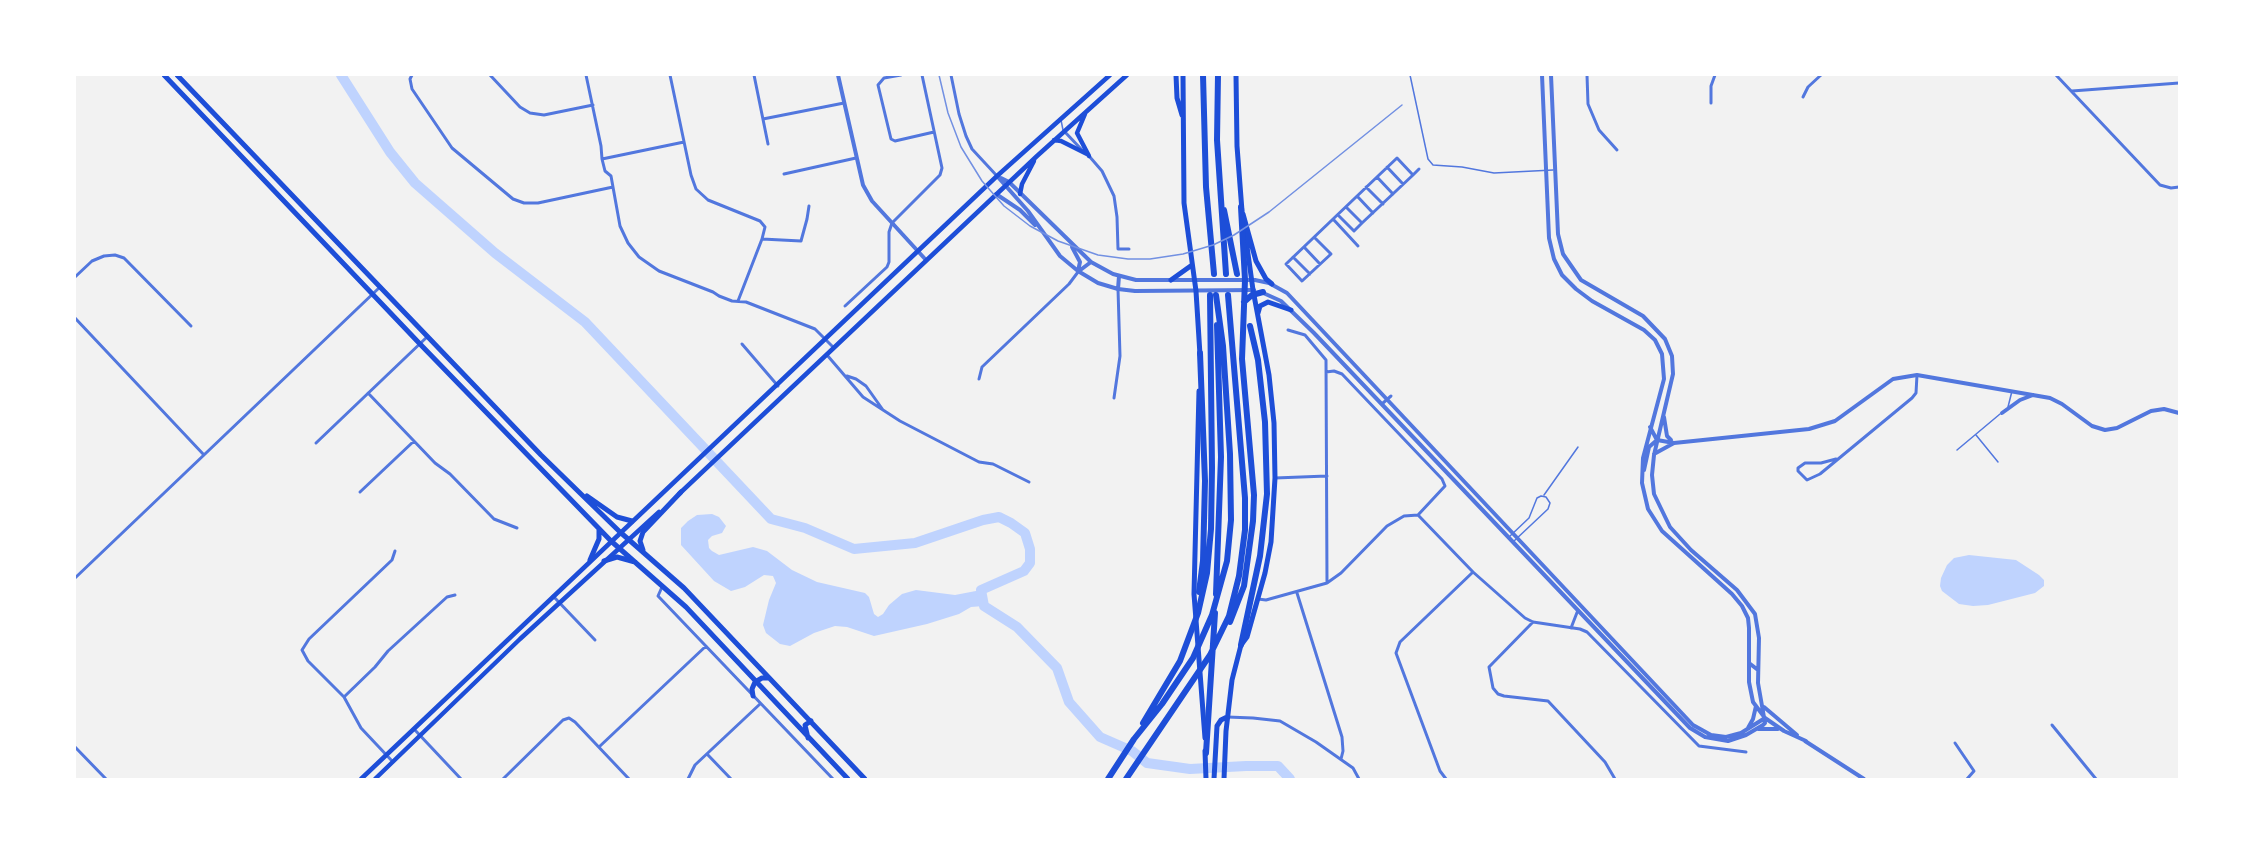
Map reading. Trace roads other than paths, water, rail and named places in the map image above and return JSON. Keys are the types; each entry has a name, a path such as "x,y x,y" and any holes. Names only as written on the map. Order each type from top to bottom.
{"highway":[{"path":"1203,75 1206,187 1212,274"},
{"path":"1218,75 1217,140 1226,274"},
{"path":"1219,183 1237,274"},
{"path":"1126,779 1194,681 1236,609 1244,586 1253,521 1254,495 1242,359 1243,306 1246,284 1241,207"},
{"path":"1243,306 1252,294 1263,292"},
{"path":"1206,753 1212,680 1221,457 1213,295"},
{"path":"1108,779 1180,661 1190,638 1200,604 1209,557 1213,295"},
{"path":"1134,739 1162,704 1193,658 1212,615 1227,561 1232,520 1230,454 1223,346 1213,295"},
{"path":"1221,634 1239,576 1246,515 1228,295"},
{"path":"1241,645 1260,556 1267,494 1266,422 1250,326"},
{"path":"1166,686 1194,619 1203,561 1205,481 1200,353"}],"main road":[{"path":"164,75 599,529 663,585 848,779"},
{"path":"177,75 480,392 620,532 684,588 865,779"},
{"path":"361,779 590,560 827,340 997,176 1110,75"},
{"path":"375,779 559,602 709,467 996,194 1127,75"},
{"path":"1176,75 1178,102 1183,119"},
{"path":"1183,75 1184,203 1196,291 1200,353 1195,619 1206,779"},
{"path":"1236,75 1241,207 1253,253 1263,276 1272,284"},
{"path":"1088,109 1077,133 1089,156"},
{"path":"1054,140 1061,141 1089,156"},
{"path":"1020,194 1022,184 1037,156"},
{"path":"1171,280 1192,265"},
{"path":"1224,779 1227,717 1232,680 1241,645 1247,637 1258,599 1270,542 1275,478 1274,423 1269,375 1258,315 1252,294 1246,284"},
{"path":"1258,315 1259,308 1268,302 1291,310"},
{"path":"480,392 487,412"},
{"path":"573,486 617,517 632,521"},
{"path":"645,554 640,541 643,532 681,492"},
{"path":"590,560 599,539 599,529"},
{"path":"604,561 617,557 636,562"},
{"path":"513,634 520,639"},
{"path":"753,696 753,686 756,681 762,678 770,679"},
{"path":"1214,779 1217,726 1227,717"},
{"path":"809,739 805,724 811,721"}],"street":[{"path":"412,75 410,79 412,89 452,148 513,199 538,204 613,187"},
{"path":"490,75 520,107 530,113 544,115 593,105"},
{"path":"586,75 602,159 605,171 611,176 620,226 628,243 639,257 659,271 725,299 746,302 815,329 835,348"},
{"path":"670,75 691,175 700,194 708,200 760,221 765,227 738,301"},
{"path":"754,75 768,144"},
{"path":"838,75 863,185 872,201 926,260"},
{"path":"901,75 884,78 878,85 891,140 934,132"},
{"path":"845,306 889,262 889,232 892,223 940,175 942,168 922,75"},
{"path":"951,75 966,136 972,149 997,176 1020,194 1091,262 1119,276 1136,280 1203,280 1272,284 1287,293 1389,398 1572,597 1693,724 1706,733 1721,737 1732,736 1747,730 1765,718"},
{"path":"1542,75 1550,245 1554,259 1562,275 1582,294 1644,330 1655,340 1662,354 1664,379 1643,458 1642,480 1645,502 1656,525 1687,556 1732,594 1745,611 1749,628 1750,690 1756,706 1765,718 1784,731"},
{"path":"1551,75 1558,234 1563,254 1581,280 1643,316 1665,339 1671,356 1672,374 1654,455 1653,488 1665,520 1683,543 1744,597 1755,614 1759,638 1758,689 1765,718 1765,723 1758,729"},
{"path":"1587,75 1588,104 1599,130 1617,150"},
{"path":"1711,104 1711,86 1715,75"},
{"path":"1803,97 1821,75"},
{"path":"2056,75 2160,185 2179,187"},
{"path":"2072,91 2179,83"},
{"path":"764,119 844,103"},
{"path":"1064,131 1102,171 1114,196 1118,249 1129,249"},
{"path":"602,159 684,142"},
{"path":"784,174 856,158"},
{"path":"1314,237 1330,254 1302,281 1286,264 1304,247 1314,237 1338,214 1346,207 1366,187 1397,158 1413,175"},
{"path":"1387,167 1403,184"},
{"path":"1338,214 1354,231 1419,169"},
{"path":"1377,177 1393,194"},
{"path":"1007,184 1060,256 1078,272 1098,283 1118,289 1157,292 1196,291 1246,284"},
{"path":"1366,187 1383,204"},
{"path":"996,194 1020,210 1042,232"},
{"path":"1357,196 1373,213"},
{"path":"762,238 801,241 809,206"},
{"path":"1346,207 1362,223"},
{"path":"1333,219 1358,246"},
{"path":"1070,243 1079,260 1078,272"},
{"path":"1304,247 1320,264"},
{"path":"75,277 92,261 104,256 116,255 124,258 191,326"},
{"path":"1293,257 1310,274"},
{"path":"979,379 982,367 1069,284 1078,272 1091,262"},
{"path":"1114,398 1120,356 1119,276"},
{"path":"1246,284 1252,294"},
{"path":"75,578 380,287"},
{"path":"1263,292 1291,310 1383,403 1695,731 1708,738 1728,741 1758,729 1776,728 1806,741"},
{"path":"1291,310 1298,303"},
{"path":"75,318 204,455"},
{"path":"1288,330 1306,336 1326,360"},
{"path":"316,443 428,337"},
{"path":"742,344 778,386"},
{"path":"1327,583 1326,360 1330,350"},
{"path":"827,356 863,397 900,422 979,462 993,464 1029,482"},
{"path":"1258,599 1266,600 1297,593 1327,583 1341,573 1387,526 1404,516 1418,515 1443,490 1444,483 1342,374 1326,372"},
{"path":"1642,480 1648,447 1657,440 1674,443 1816,427 1841,417 1887,382 1900,377 1917,375 2037,394 2055,400 2092,426 2105,430 2117,428 2151,411 2164,410 2179,413"},
{"path":"1836,459 1821,463 1807,462 1799,466 1798,471 1805,480 1809,480 1836,459 1912,398 1916,393 1917,375"},
{"path":"846,376 866,386 884,411"},
{"path":"1359,392 1364,384"},
{"path":"368,393 435,463 450,474 494,519 517,528"},
{"path":"2002,413 2020,400 2037,394"},
{"path":"1383,403 1389,398"},
{"path":"1664,415 1667,436 1674,443"},
{"path":"1650,427 1657,440"},
{"path":"360,492 414,441"},
{"path":"1654,455 1660,449 1674,443"},
{"path":"1439,462 1443,458"},
{"path":"1275,478 1327,477"},
{"path":"1418,515 1473,572 1533,622 1587,632 1699,746 1746,752"},
{"path":"393,762 361,728 344,697 303,655 303,646 392,560 395,551"},
{"path":"1446,779 1440,771 1396,653 1400,642 1473,572"},
{"path":"663,585 658,596 833,779"},
{"path":"1297,593 1342,736 1341,759"},
{"path":"344,697 388,651 447,597 455,595"},
{"path":"553,596 595,640"},
{"path":"1571,628 1578,610"},
{"path":"1533,622 1489,667 1493,688 1498,694 1504,696 1548,701 1605,762 1615,779"},
{"path":"599,747 706,646"},
{"path":"1749,663 1758,670"},
{"path":"688,779 695,765 760,704"},
{"path":"1747,730 1756,706"},
{"path":"1763,706 1782,724 1864,779"},
{"path":"1227,717 1280,721 1341,759 1353,768 1359,779"},
{"path":"502,779 563,720 569,718 629,779"},
{"path":"1765,718 1782,724"},
{"path":"2052,725 2096,779"},
{"path":"414,729 453,774 461,779"},
{"path":"1955,743 1974,771 1967,779"},
{"path":"75,747 106,779"},
{"path":"707,754 731,779"}],"lane":[{"path":"1410,75 1430,163 1433,165 1494,173 1555,170"},
{"path":"1061,118 1064,131"},
{"path":"1957,450 2002,413 2009,405 2012,390"},
{"path":"1976,434 1998,462"},
{"path":"1510,537 1529,518 1537,498 1544,495 1578,447"},
{"path":"1514,542 1549,507 1550,503 1544,495"}],"water":[{"path":"712,514 719,517 726,526 722,533 708,540 712,551 719,555 753,547 767,551 792,570 817,582 865,593 869,597 874,614 878,617 902,594 916,590 955,595 981,590 984,606 971,607 959,614 927,624 874,636 847,627 835,626 814,633 790,646 780,644 766,633 763,625 776,583 773,576 764,575 745,587 731,591 714,581 681,545 681,528 688,521 697,515"},
{"path":"1969,555 2016,560 2039,575 2044,580 2044,586 2035,593 1988,605 1959,604 1942,591 1941,578 1947,565 1954,558"}],"waterway":[{"path":"341,75 390,152 415,183 495,253 585,322 771,519 805,528 854,549 915,543 983,520 999,517 1011,523 1025,533 1030,549 1030,563 1024,571 981,590 984,606 1017,627 1057,668 1069,702 1100,737 1132,751 1147,763 1190,769 1278,766 1290,779"}],"railway":[{"path":"939,75 948,113 961,147 982,181 1004,206 1030,226 1058,241 1098,255 1128,259 1150,259 1183,254 1213,245 1234,235 1269,212 1402,105"}]}
